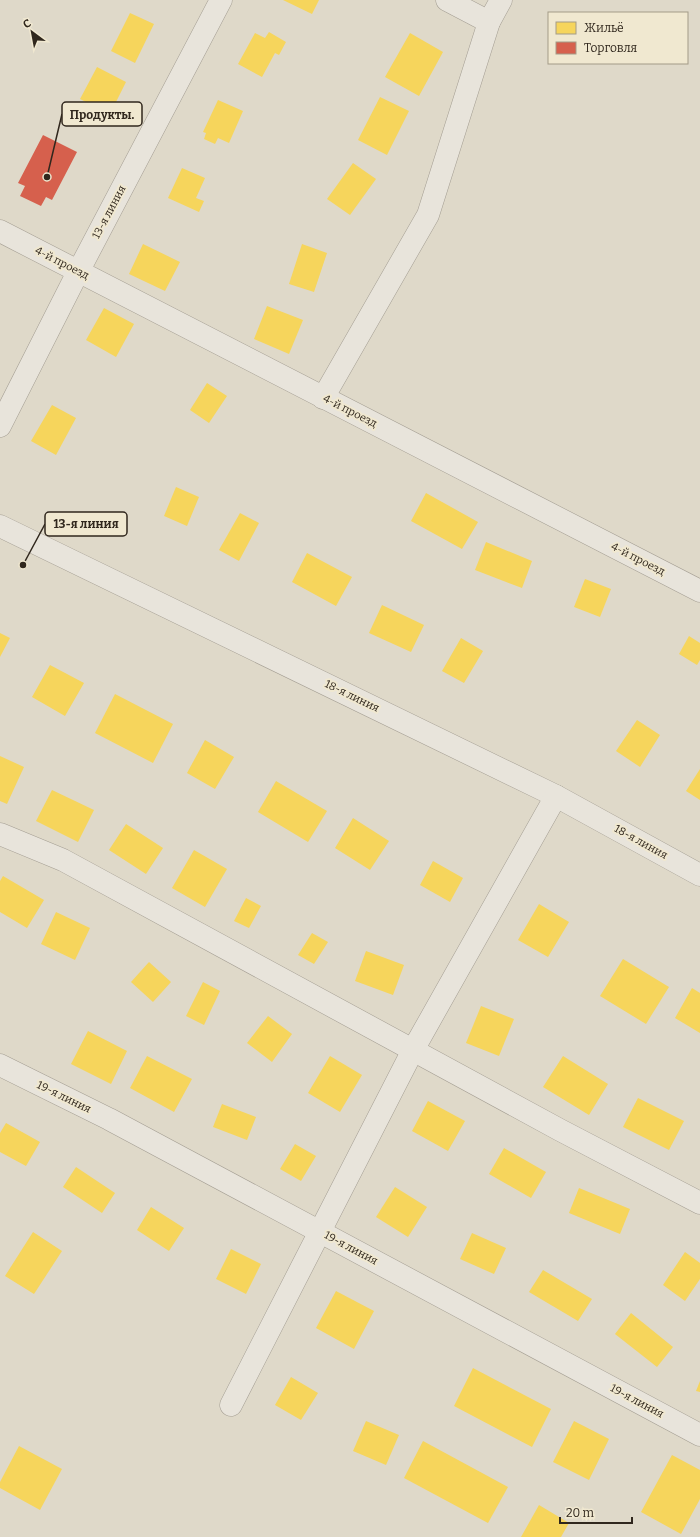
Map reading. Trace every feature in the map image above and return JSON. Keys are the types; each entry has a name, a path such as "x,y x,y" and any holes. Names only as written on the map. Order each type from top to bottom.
{"street":[{"name":"13-я линия","path":"0,426 78,272 221,0"},
{"path":"446,0 489,22"},
{"path":"323,398 428,215 489,22 501,0"},
{"name":"4-й проезд","path":"0,231 700,591"},
{"name":"18-я линия","path":"0,526 556,796 700,875"},
{"path":"231,1405 414,1050 556,796"},
{"path":"0,834 63,860 560,1130 700,1203"},
{"name":"19-я линия","path":"0,1065 109,1119 700,1435"}],"building: Жильё":[{"path":"283,0 319,0 312,14"},
{"path":"130,13 154,24 135,63 111,51"},
{"path":"269,32 286,42 279,55 275,53 262,77 238,64 255,33 265,38"},
{"path":"410,33 443,52 419,96 385,77"},
{"path":"97,67 126,82 110,114 80,99"},
{"path":"380,97 409,111 387,155 358,140"},
{"path":"218,100 243,111 229,143 218,138 215,144 204,139 206,133 203,132"},
{"path":"353,163 376,179 350,215 327,199"},
{"path":"182,168 205,178 196,198 204,201 199,212 168,198"},
{"path":"143,244 180,262 165,291 129,274"},
{"path":"302,244 327,253 314,292 289,284"},
{"path":"267,306 303,320 289,354 254,339"},
{"path":"104,308 134,324 116,357 86,340"},
{"path":"207,383 227,396 209,423 190,410"},
{"path":"52,405 76,418 56,455 31,441"},
{"path":"176,487 199,497 187,526 164,516"},
{"path":"426,493 478,522 462,549 411,521"},
{"path":"240,513 259,523 239,561 219,550"},
{"path":"486,542 532,561 522,588 475,570"},
{"path":"307,553 352,577 336,606 292,582"},
{"path":"585,579 611,589 600,617 574,607"},
{"path":"382,605 424,625 411,652 369,633"},
{"path":"0,633 10,638 0,657"},
{"path":"689,636 700,643 700,660 697,665 679,654"},
{"path":"461,638 483,651 464,683 442,671"},
{"path":"50,665 84,683 65,716 32,697"},
{"path":"115,694 173,724 153,763 95,733"},
{"path":"637,720 660,735 640,767 616,751"},
{"path":"205,740 234,757 215,789 187,773"},
{"path":"0,756 24,767 7,804 0,801"},
{"path":"700,769 700,800 686,791"},
{"path":"276,781 327,811 308,842 258,812"},
{"path":"52,790 94,810 78,842 36,821"},
{"path":"353,818 389,841 370,870 335,848"},
{"path":"126,824 163,848 146,874 109,850"},
{"path":"194,850 227,869 205,907 172,888"},
{"path":"433,861 463,878 450,902 420,885"},
{"path":"3,876 44,900 27,928 0,912 0,881"},
{"path":"246,898 261,906 249,928 234,921"},
{"path":"539,904 569,922 548,957 518,940"},
{"path":"56,912 90,928 75,960 41,944"},
{"path":"312,933 328,942 314,964 298,955"},
{"path":"366,951 404,965 393,995 355,981"},
{"path":"623,959 669,987 646,1024 600,996"},
{"path":"149,962 171,982 153,1002 131,982"},
{"path":"203,982 220,991 204,1025 186,1016"},
{"path":"692,988 700,993 700,1033 675,1018"},
{"path":"481,1006 514,1019 499,1056 466,1043"},
{"path":"268,1016 292,1034 272,1062 247,1043"},
{"path":"88,1031 127,1051 111,1084 71,1064"},
{"path":"147,1056 192,1079 174,1112 130,1088"},
{"path":"330,1056 362,1075 340,1112 308,1093"},
{"path":"563,1056 608,1084 589,1115 543,1087"},
{"path":"638,1098 684,1121 669,1150 623,1127"},
{"path":"428,1101 465,1121 448,1151 412,1131"},
{"path":"222,1104 256,1117 247,1140 213,1127"},
{"path":"6,1123 40,1142 26,1166 0,1152 0,1133"},
{"path":"295,1144 316,1156 301,1181 280,1169"},
{"path":"504,1148 546,1172 531,1198 489,1174"},
{"path":"76,1167 115,1193 102,1213 63,1187"},
{"path":"395,1187 427,1207 408,1237 376,1217"},
{"path":"579,1188 630,1209 620,1234 569,1213"},
{"path":"151,1207 184,1228 169,1251 137,1230"},
{"path":"33,1232 62,1251 34,1294 5,1276"},
{"path":"472,1233 506,1248 494,1274 460,1259"},
{"path":"231,1249 261,1264 246,1294 216,1279"},
{"path":"685,1252 700,1263 700,1279 685,1301 663,1285"},
{"path":"543,1270 592,1299 578,1321 529,1292"},
{"path":"336,1291 374,1311 354,1349 316,1328"},
{"path":"631,1313 673,1347 657,1367 615,1334"},
{"path":"473,1368 551,1409 532,1447 454,1406"},
{"path":"291,1377 318,1393 301,1420 275,1405"},
{"path":"700,1381 700,1392 696,1391"},
{"path":"366,1421 399,1435 386,1465 353,1451"},
{"path":"574,1421 609,1439 589,1480 553,1462"},
{"path":"423,1441 508,1487 488,1523 404,1478"},
{"path":"19,1446 62,1469 40,1510 0,1488 0,1482"},
{"path":"672,1455 700,1470 700,1499 681,1534 641,1512"},
{"path":"539,1505 569,1523 561,1537 521,1537"}],"building: Торговля":[{"path":"43,135 77,152 52,200 46,197 41,206 20,196 25,186 18,183"}],"place":[{"name":"Продукты.","path":"47,177"},
{"name":"13-я линия","path":"23,565"}]}
